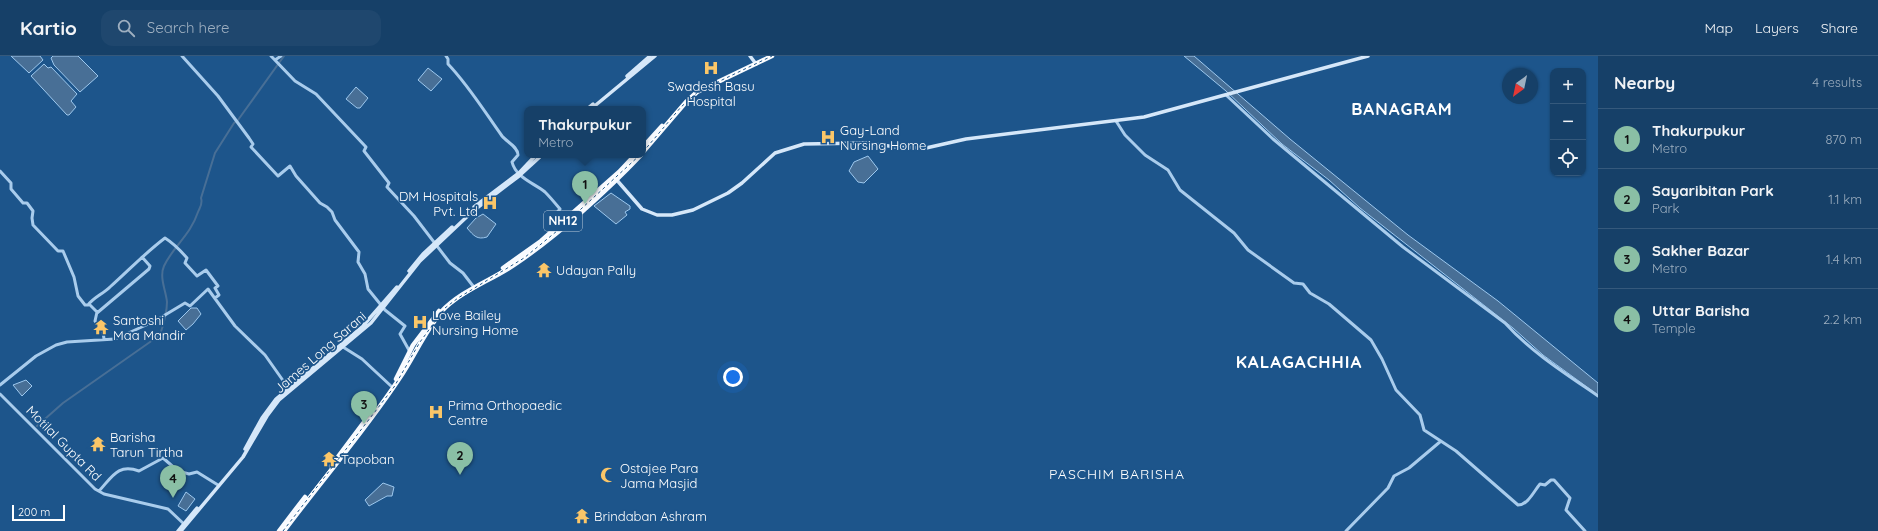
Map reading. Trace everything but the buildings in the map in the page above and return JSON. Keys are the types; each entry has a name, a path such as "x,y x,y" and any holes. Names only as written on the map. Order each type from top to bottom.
{"highway":[{"path":"646,149 686,102 697,92 766,56"},
{"path":"646,144 683,101 695,90 755,62 772,56"},
{"name":"NH12","path":"615,178 632,158"},
{"name":"NH12","path":"279,531 399,379 411,354 442,312 461,296 545,242 569,218 638,158"},
{"name":"NH12","path":"284,531 391,386 437,313 473,286 512,264 569,218"}],"main road":[{"path":"591,106 650,56"},
{"path":"595,106 655,56"},
{"path":"750,56 755,62"},
{"path":"615,178 642,209 657,216 672,215 693,210 728,193 775,153 804,144 865,142 896,147 926,148 966,139 1144,117 1368,56"},
{"path":"519,174 533,158"},
{"name":"James Long Sarani","path":"180,531 218,484 243,457 272,408 289,389 371,323 382,306 435,244 473,210 538,158"},
{"path":"318,365 362,327 382,306"}],"street":[{"path":"182,56 218,96 253,144 252,147 278,176 290,166 296,176 320,204 327,207 332,212 335,220 359,252 358,262 365,274 366,286 382,306 405,326 400,334 411,354"},
{"path":"271,56 298,84 316,94 356,135 366,147 364,151 389,184 387,187 408,209 450,263 463,273 473,286"},
{"path":"277,62 281,56"},
{"path":"446,56 448,59 448,64 468,86 503,138 518,151 518,155 512,162 519,174 544,192 560,210 554,216 560,224"},
{"path":"1227,95 1273,139 1403,247 1505,323 1514,333 1547,360 1598,396"},
{"path":"1116,121 1125,135 1145,154 1168,170 1180,190 1234,233 1248,250 1294,283 1303,284 1310,293 1329,304 1371,340 1382,359 1396,390 1417,410 1422,418 1424,430 1456,451 1518,506 1522,505 1540,484 1545,485 1551,480 1554,480 1570,498 1566,510 1585,531"},
{"path":"0,171 12,183 12,190 23,203 29,205 33,212 33,225 58,251 63,251 74,277 78,296 84,304 89,304 98,313"},
{"path":"89,304 164,238 176,246 187,258 185,263 198,276 206,270 218,286 215,288 219,295 215,298"},
{"path":"104,339 102,332 95,321 98,313 149,269 150,266 142,257"},
{"path":"0,385 36,356 56,345 67,342 116,339 164,317 185,303 190,306 208,289 235,326 265,355 289,389"},
{"path":"343,346 362,359 391,386"},
{"name":"Motilal Gupta Rd","path":"0,394 77,473 99,491 168,509 185,524"},
{"path":"1346,531 1388,488 1394,476 1409,468 1441,442"},
{"path":"99,491 120,469 128,468 139,471 163,458 178,471 189,474 198,472 218,484"}],"water":[{"path":"11,56 40,56 43,60 29,73"},
{"path":"53,56 78,56 98,76 80,92 54,65 51,58"},
{"path":"1184,56 1194,56 1290,139 1408,235 1498,301 1598,383 1598,395 1543,355 1513,328 1360,208 1329,180 1282,144 1226,91"},
{"path":"44,64 48,68 51,67 77,94 71,101 76,107 69,115 67,115 31,76"},
{"path":"428,68 442,79 431,91 418,80"},
{"path":"356,87 368,98 360,108 357,108 346,99"},
{"path":"868,156 878,169 864,183 858,182 849,171 854,162"},
{"path":"611,193 630,206 630,209 625,212 627,215 616,224 594,206"},
{"path":"483,214 496,224 487,237 478,238 467,228 476,218"},
{"path":"191,308 197,308 201,314 186,330 178,321"},
{"path":"26,380 32,386 22,396 13,385"},
{"path":"383,483 394,487 392,496 387,496 369,506 365,500"},
{"path":"186,492 195,499 186,511 178,506"}],"waterway":[{"path":"37,426 63,403 160,335 167,306 162,279 164,266 195,220 202,202 201,198 215,153 234,123 238,120 284,56"}],"railway":[{"path":"646,148 681,107 699,91 772,56"},
{"path":"283,531 394,387 420,342 445,308 458,298 524,258 557,231 637,158"}],"place":[{"name":"Swadesh Basu Hospital","path":"711,68"},
{"name":"Gay-Land Nursing Home","path":"828,137"},
{"name":"DM Hospitals Pvt. Ltd","path":"490,203"},
{"name":"Thakurpukur","path":"585,204"},
{"name":"Udayan Pally","path":"544,270"},
{"name":"Love Bailey Nursing Home","path":"420,322"},
{"name":"Santoshi Maa Mandir","path":"101,327"},
{"name":"Prima Orthopaedic Centre","path":"436,412"},
{"name":"Sakher Bazar","path":"364,424"},
{"name":"Barisha Tarun Tirtha","path":"98,444"},
{"name":"Tapoban","path":"329,459"},
{"name":"Sayaribitan Park","path":"460,475"},
{"name":"Ostajee Para Jama Masjid","path":"608,475"},
{"name":"Uttar Barisha","path":"173,498"},
{"name":"Brindaban Ashram","path":"582,516"}],"district":[{"name":"BANAGRAM","path":"1402,109"},
{"name":"KALAGACHHIA","path":"1299,362"},
{"name":"PASCHIM BARISHA","path":"1117,474"}]}
